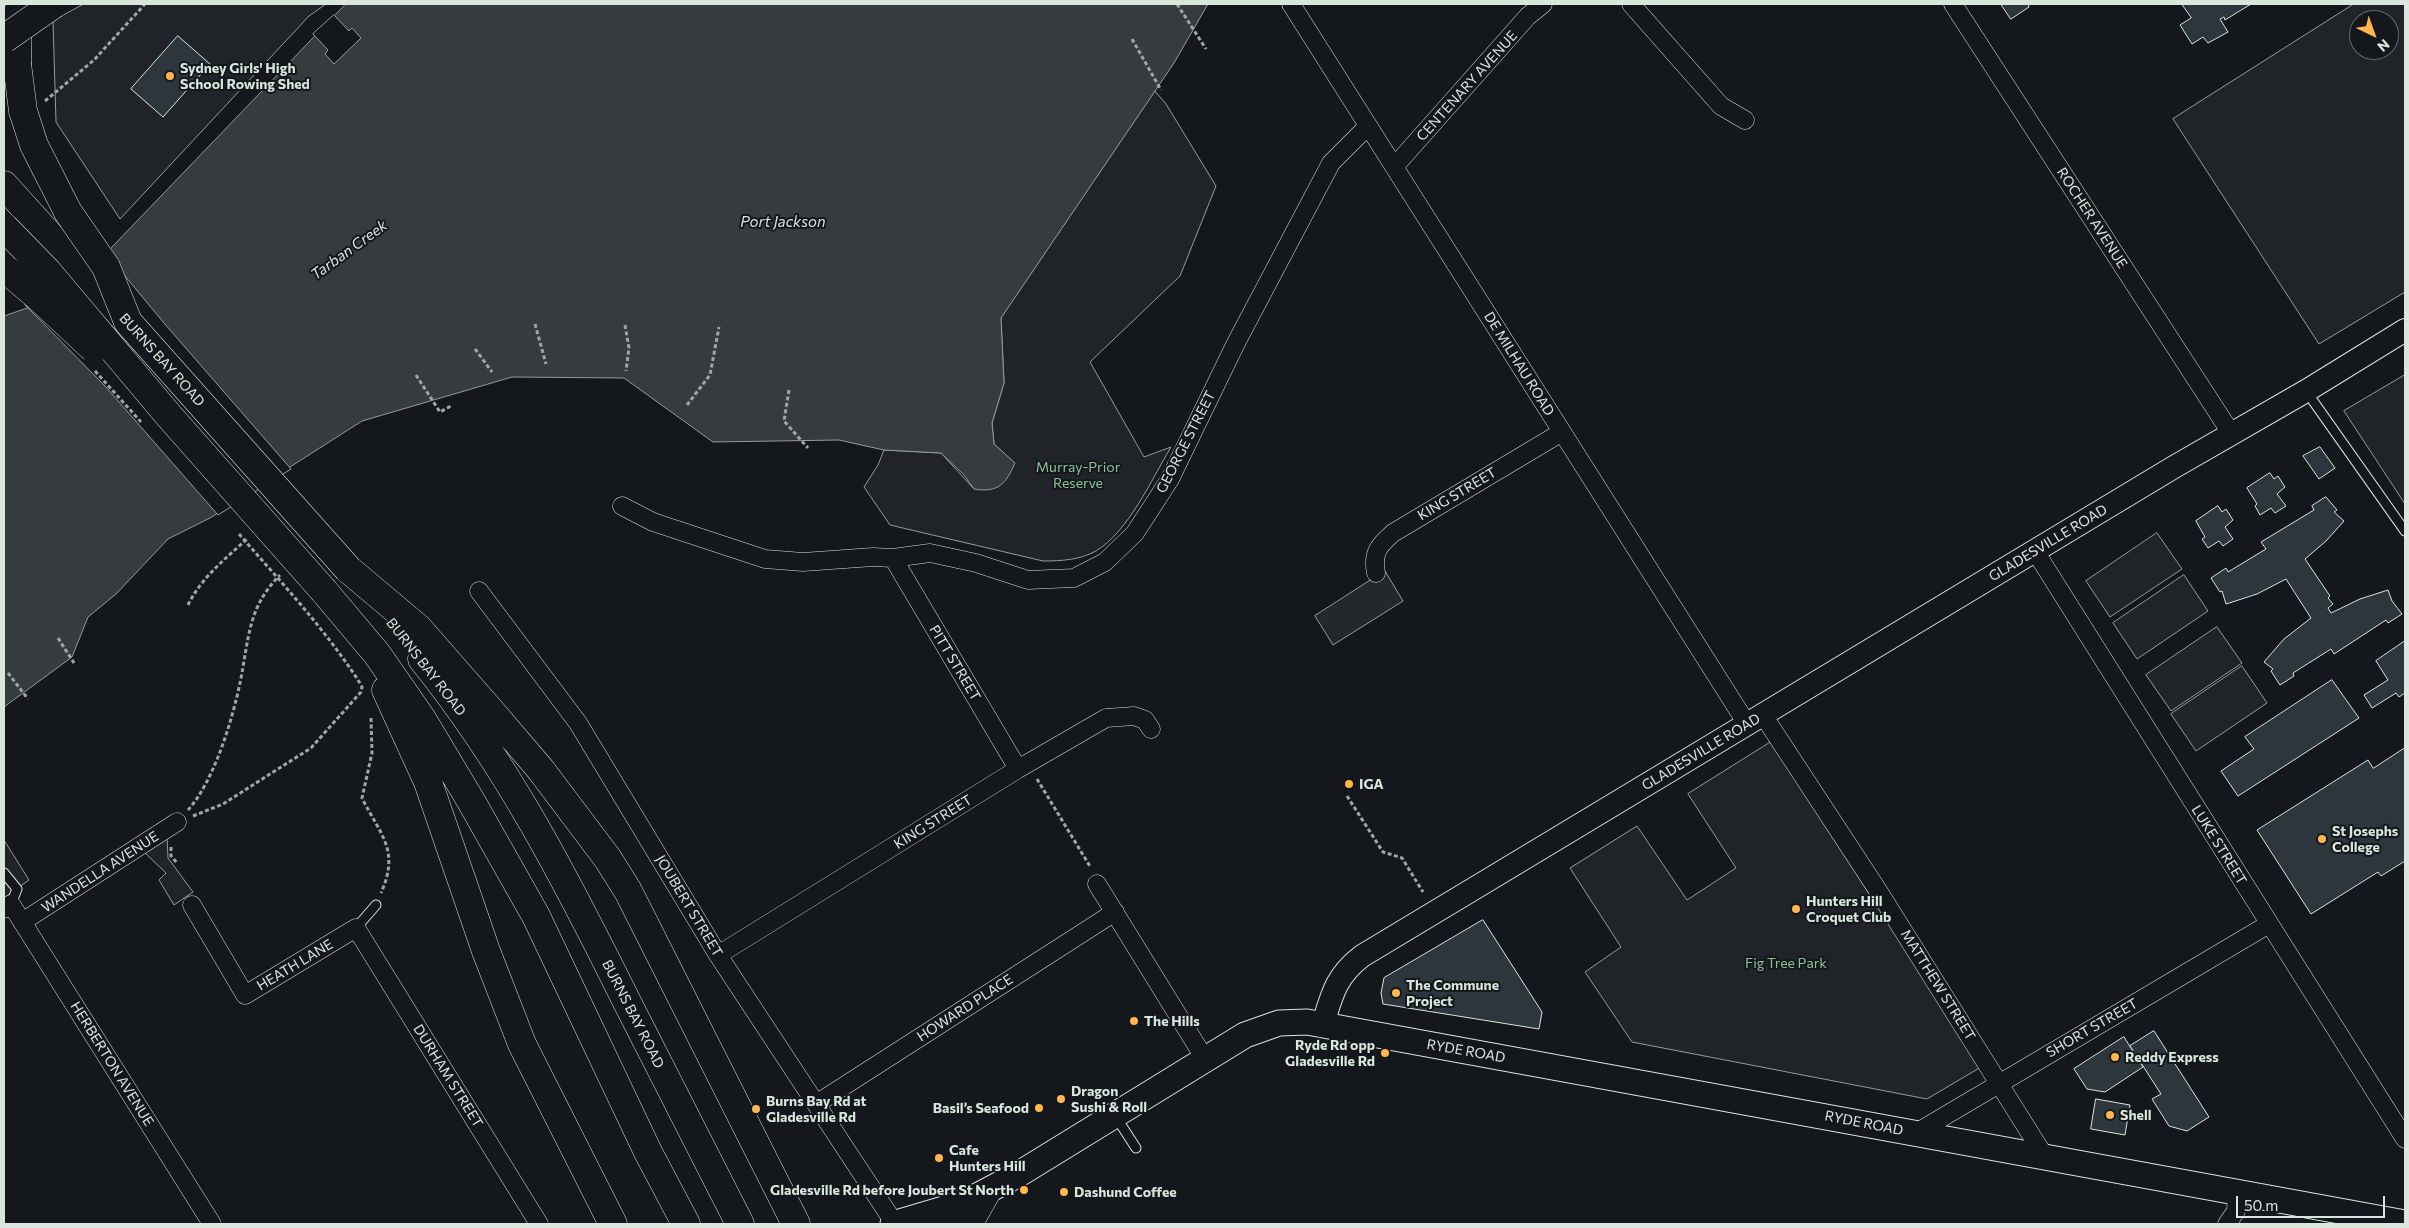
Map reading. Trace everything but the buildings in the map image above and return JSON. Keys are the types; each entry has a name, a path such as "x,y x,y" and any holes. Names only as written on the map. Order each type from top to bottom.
{"main road":[{"path":"20,4 17,64 24,111 34,145 68,212 106,267 128,322"},
{"path":"4,39 54,4"},
{"name":"BURNS BAY ROAD","path":"4,185 348,569 443,686 522,801 580,906 740,1224"},
{"name":"BURNS BAY ROAD","path":"4,227 47,270 170,417 324,591 382,662 422,719 536,916 648,1152 686,1224"},
{"path":"4,268 170,417"},
{"path":"348,569 418,628 541,770 608,858 628,891 796,1224"},
{"path":"324,591 388,694 428,782 486,951 522,1044 613,1224"},
{"path":"894,1224 963,1217 995,1187 1245,1035 1267,1026 1291,1022 1323,1024"},
{"name":"RYDE ROAD","path":"1323,1024 2405,1223"}],"street":[{"name":"DE MILHAU ROAD","path":"1291,4 1562,432 1755,719"},
{"name":"CENTENARY AVENUE","path":"1394,167 1541,4"},
{"path":"1631,4 1721,106 1745,120"},
{"name":"ROCHER AVENUE","path":"1953,4 2231,433"},
{"name":"GEORGE STREET","path":"622,506 653,522 765,559 803,562 873,557 893,558 930,553 976,563 1028,580 1074,578 1105,562 1135,533 1170,479 1236,343 1331,163 1368,126"},
{"name":"GLADESVILLE ROAD","path":"1323,1024 1333,988 1344,972 1362,956 2405,330"},
{"name":"KING STREET","path":"1376,573 1374,562 1376,551 1393,533 1562,432"},
{"name":"LUKE STREET","path":"2034,551 2405,1139"},
{"name":"PITT STREET","path":"893,558 1018,769"},
{"name":"JOUBERT STREET","path":"479,591 578,723 718,955 894,1224"},
{"name":"KING STREET","path":"718,955 1018,769 1106,718 1134,716 1145,720 1151,729"},
{"name":"MATTHEW STREET","path":"1755,719 2000,1082 2045,1157"},
{"name":"WANDELLA AVENUE","path":"22,922 177,822"},
{"path":"1098,884 1205,1059"},
{"name":"HEATH LANE","path":"192,905 245,995 356,928"},
{"name":"HERBERTON AVENUE","path":"7,906 22,922 212,1224"},
{"name":"HOWARD PLACE","path":"816,1104 1115,912"},
{"name":"SHORT STREET","path":"1916,1133 2269,924"},
{"name":"DURHAM STREET","path":"356,928 540,1224"},
{"path":"2226,1224 2236,1211 2237,1192"}],"lane":[{"path":"2306,391 2405,531"},
{"path":"4,873 17,890 7,906"},
{"name":"HEATH LANE","path":"356,928 376,905"},
{"path":"1114,1114 1136,1148"}],"path":[{"path":"42,103 94,60 145,4"},
{"path":"1177,4 1206,49"},
{"path":"1132,39 1161,90"},
{"path":"535,324 546,364"},
{"path":"625,325 629,348 626,371"},
{"path":"686,405 710,375 719,327"},
{"path":"474,349 492,372"},
{"path":"94,370 144,426"},
{"path":"416,374 440,412 451,406"},
{"path":"789,390 784,421 808,448"},
{"path":"236,530 300,604 344,659 362,687 361,692 365,700"},
{"path":"188,605 195,590 217,566 250,537"},
{"path":"194,804 214,764 230,721 240,685 252,619 262,595 282,573"},
{"path":"58,638 74,663"},
{"path":"8,673 28,699"},
{"path":"177,822 222,804 311,748 361,692"},
{"path":"370,715 372,752 362,798 388,848 390,874 376,905"},
{"path":"1039,782 1098,879 1098,884"},
{"path":"1347,796 1382,852 1402,858 1423,892"},
{"path":"171,846 171,856 178,864"}],"green space":[{"path":"84,4 326,4 309,16 120,219 56,122 53,21"},
{"path":"2354,4 2405,4 2405,292 2319,344 2173,119"},
{"name":"Murray-Prior Reserve","path":"1155,91 1166,104 1216,186 1180,276 1090,362 1144,457 1171,447 1138,504 1119,531 1096,551 1077,558 1063,560 1043,561 890,525 864,487 878,465 884,450 941,453 974,489 1014,463 994,444 992,423 1004,383 1001,318"},
{"path":"2405,375 2405,504 2344,411"},
{"path":"2157,533 2182,569 2110,617 2086,581"},
{"path":"2184,575 2208,611 2137,659 2113,623"},
{"path":"2217,627 2242,663 2171,711 2146,675"},
{"path":"2242,666 2267,703 2196,751 2171,714"},
{"name":"Fig Tree Park","path":"1771,742 1981,1067 1927,1099 1632,1042 1585,972 1621,947 1570,868 1637,826 1687,900 1736,868 1688,794"},
{"path":"167,836 168,858 193,892 174,905 159,880 166,873 143,851"},
{"path":"4,840 29,880 4,898"}],"shaded area":[{"path":"1385,571 1403,601 1333,645 1315,616"}],"water":[{"name":"Port Jackson","path":"346,4 1208,4 1174,63 1001,318 1004,383 992,423 994,444 1015,463 1004,482 995,488 989,490 974,489 964,475 941,453 884,450 839,440 713,442 624,378 512,377 362,421 210,518 168,539 116,594 88,617 72,657 4,707 4,316 33,306 83,271 111,248"}],"pier":[{"path":"334,15 349,31 352,28 361,38 334,64 325,54 328,50 313,34"},
{"path":"110,258 291,469 218,515 105,386 25,305"}],"place":[{"name":"Sydney Girls' High School Rowing Shed","path":"170,76"},
{"name":"IGA","path":"1349,784"},
{"name":"St Josephs College","path":"2322,839"},
{"name":"Hunters Hill Croquet Club","path":"1796,909"},
{"name":"The Commune Project","path":"1396,993"},
{"name":"The Hills","path":"1134,1021"},
{"name":"Ryde Rd opp Gladesville Rd","path":"1385,1053"},
{"name":"Reddy Express","path":"2115,1057"},
{"name":"Dragon Sushi & Roll","path":"1061,1099"},
{"name":"Basil’s Seafood","path":"1039,1108"},
{"name":"Burns Bay Rd at Gladesville Rd","path":"756,1109"},
{"name":"Shell","path":"2110,1115"},
{"name":"Cafe Hunters Hill","path":"939,1158"},
{"name":"Gladesville Rd before Joubert St North","path":"1024,1190"},
{"name":"Dashund Coffee","path":"1064,1192"}],"water label":[{"name":"Tarban Creek","path":"349,250"}]}
